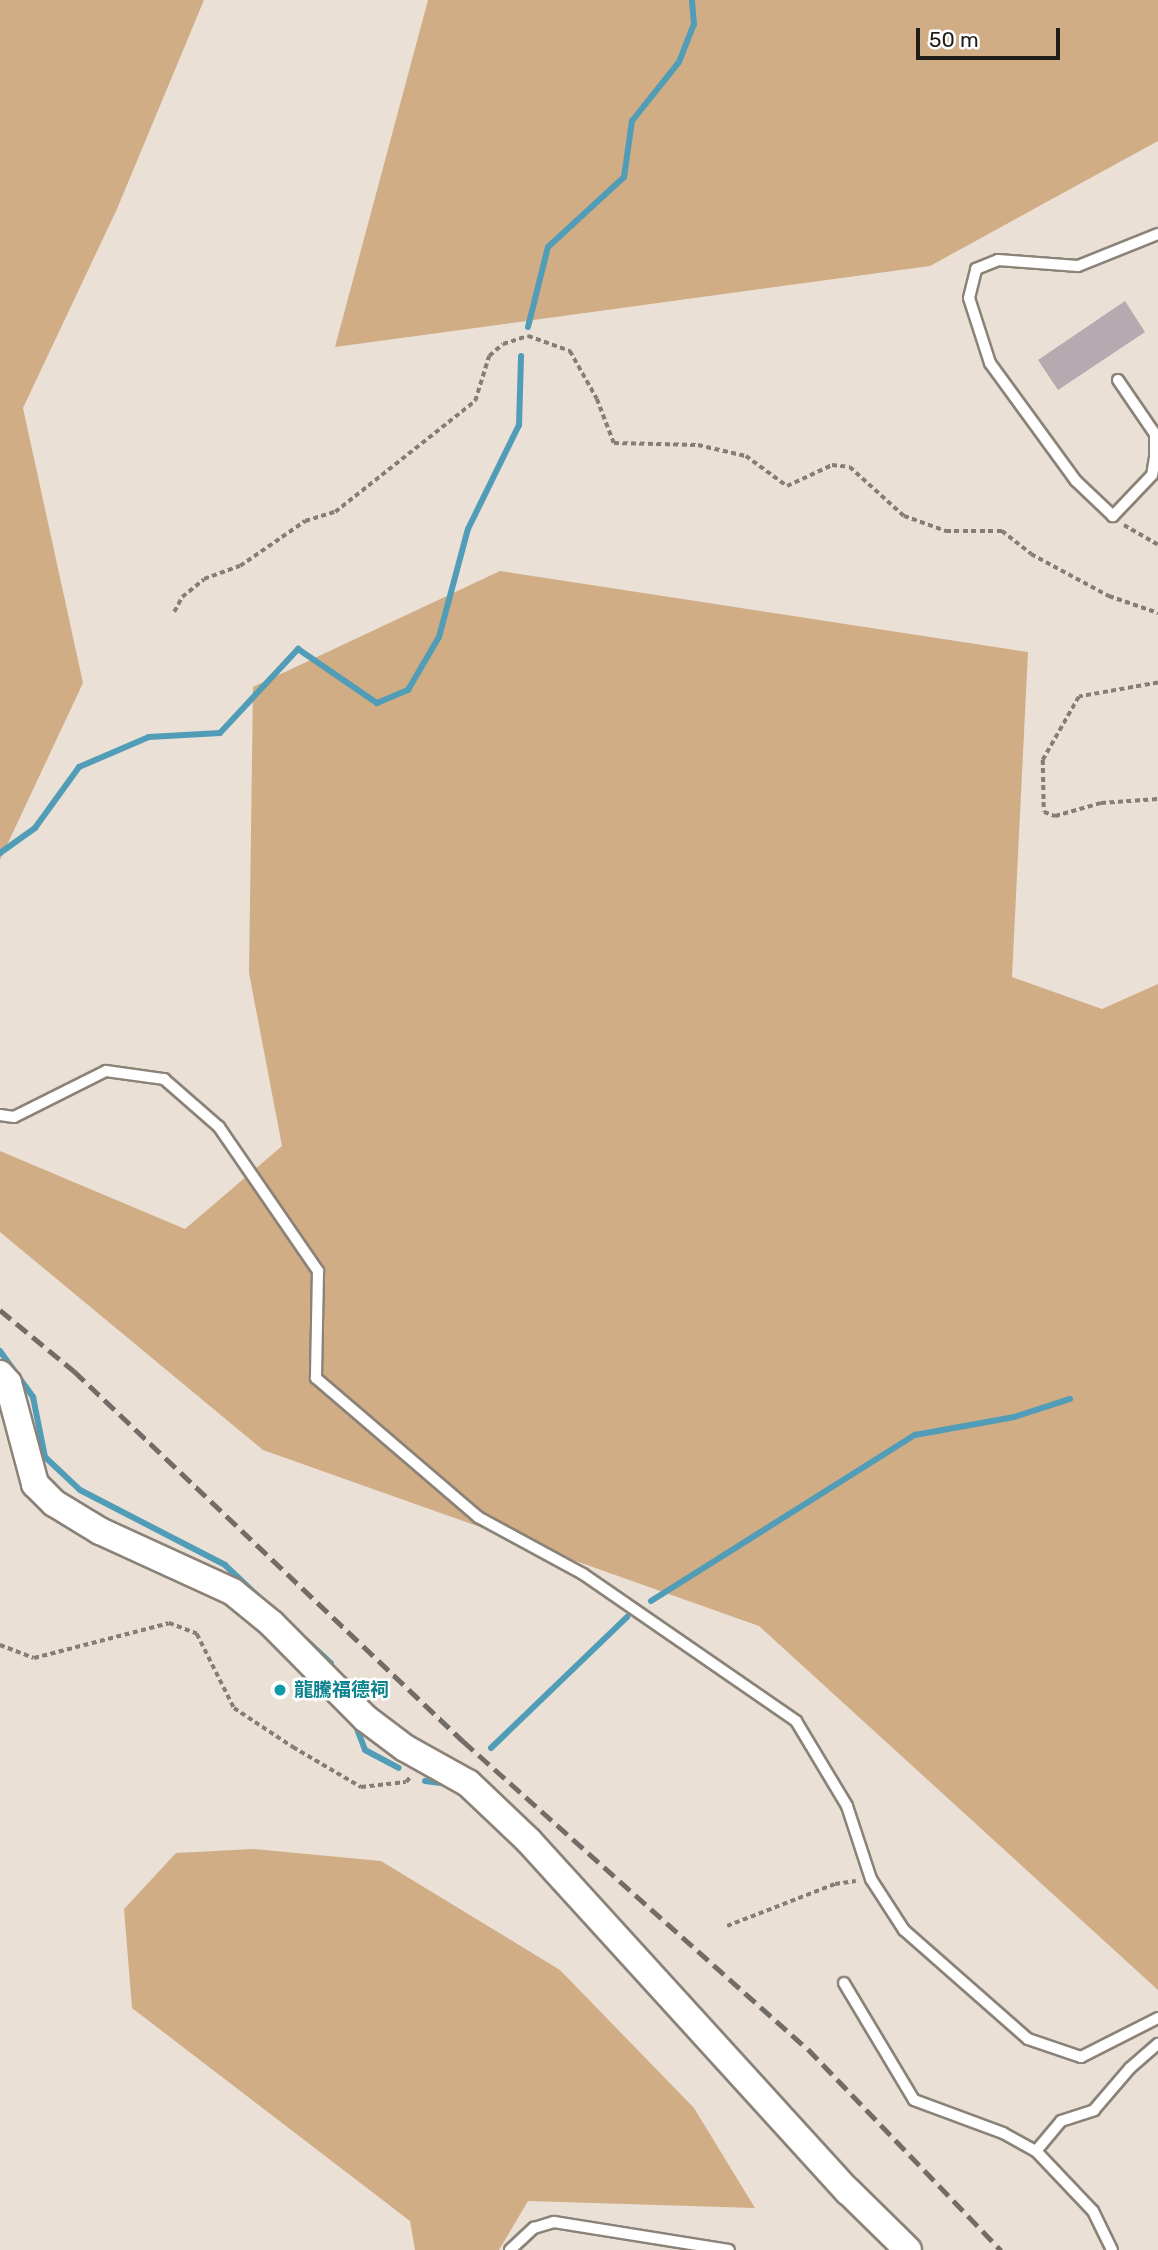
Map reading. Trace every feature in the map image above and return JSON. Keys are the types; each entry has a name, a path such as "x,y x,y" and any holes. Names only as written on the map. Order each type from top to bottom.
{"street":[{"path":"0,1374 8,1383 35,1484 54,1503 100,1531 233,1592 271,1623 365,1718 425,1759 468,1783 529,1841 848,2191 908,2250"}],"lane":[{"path":"1118,380 1154,433 1155,457 1152,475 1113,516 1076,481 990,363 969,298 976,269 998,260 1078,266 1158,234"},
{"path":"0,1115 14,1117 106,1071 164,1079 219,1127 318,1271 316,1378 478,1517 583,1574 796,1721 847,1806 871,1879 904,1930 1028,2039 1081,2057 1158,2018"},
{"path":"844,1983 914,2100 1003,2133 1036,2151 1093,2211 1112,2250"},
{"path":"1036,2151 1061,2121 1094,2110 1158,2044"},
{"path":"510,2250 534,2228 554,2222 678,2246 729,2250"}],"path":[{"path":"174,611 182,597 204,579 240,566 305,521 335,512 475,401 489,355 502,344 528,336 547,339 570,351 597,399 614,443 698,445 746,456 787,486 832,466 850,467 904,516 946,531 1002,531 1031,554 1109,596 1158,613"},
{"path":"1113,516 1158,545"},
{"path":"1158,683 1079,697 1043,760 1044,812 1055,816 1101,803 1158,799"},
{"path":"0,1644 34,1658 169,1623 197,1634 234,1708 361,1787 406,1782 425,1759"},
{"path":"727,1926 835,1884 871,1879"}],"shaded area":[{"path":"0,0 204,0 117,209 23,408 83,683 0,860"},
{"path":"428,0 1158,0 1158,141 930,266 335,347"},
{"path":"500,571 1028,652 1012,977 1102,1009 1158,984 1158,1990 759,1626 263,1450 0,1232 0,1151 185,1229 282,1146 249,973 253,687"},
{"path":"253,1849 381,1861 560,1970 694,2108 755,2208 528,2201 499,2250 415,2250 410,2221 132,2008 124,1909 176,1853"}],"building":[{"path":"1125,301 1145,332 1058,390 1038,360"}],"waterway":[{"path":"528,327 548,247 624,177 632,121 679,62 694,24 692,0"},
{"path":"0,853 35,828 79,767 149,737 220,733 298,649 377,703 408,690 439,637 468,529 519,425 521,356"},
{"path":"0,1351 33,1397 45,1457 80,1490 225,1565 262,1600"},
{"path":"651,1601 915,1435 1014,1417 1070,1399"},
{"path":"491,1748 627,1617"},
{"path":"306,1640 331,1663"},
{"path":"357,1729 365,1750 399,1768"},
{"path":"425,1781 451,1784"}],"railway":[{"path":"0,1310 74,1371 463,1741 808,2049 1001,2250"}],"place":[{"name":"龍騰福德祠","path":"280,1690"}]}
